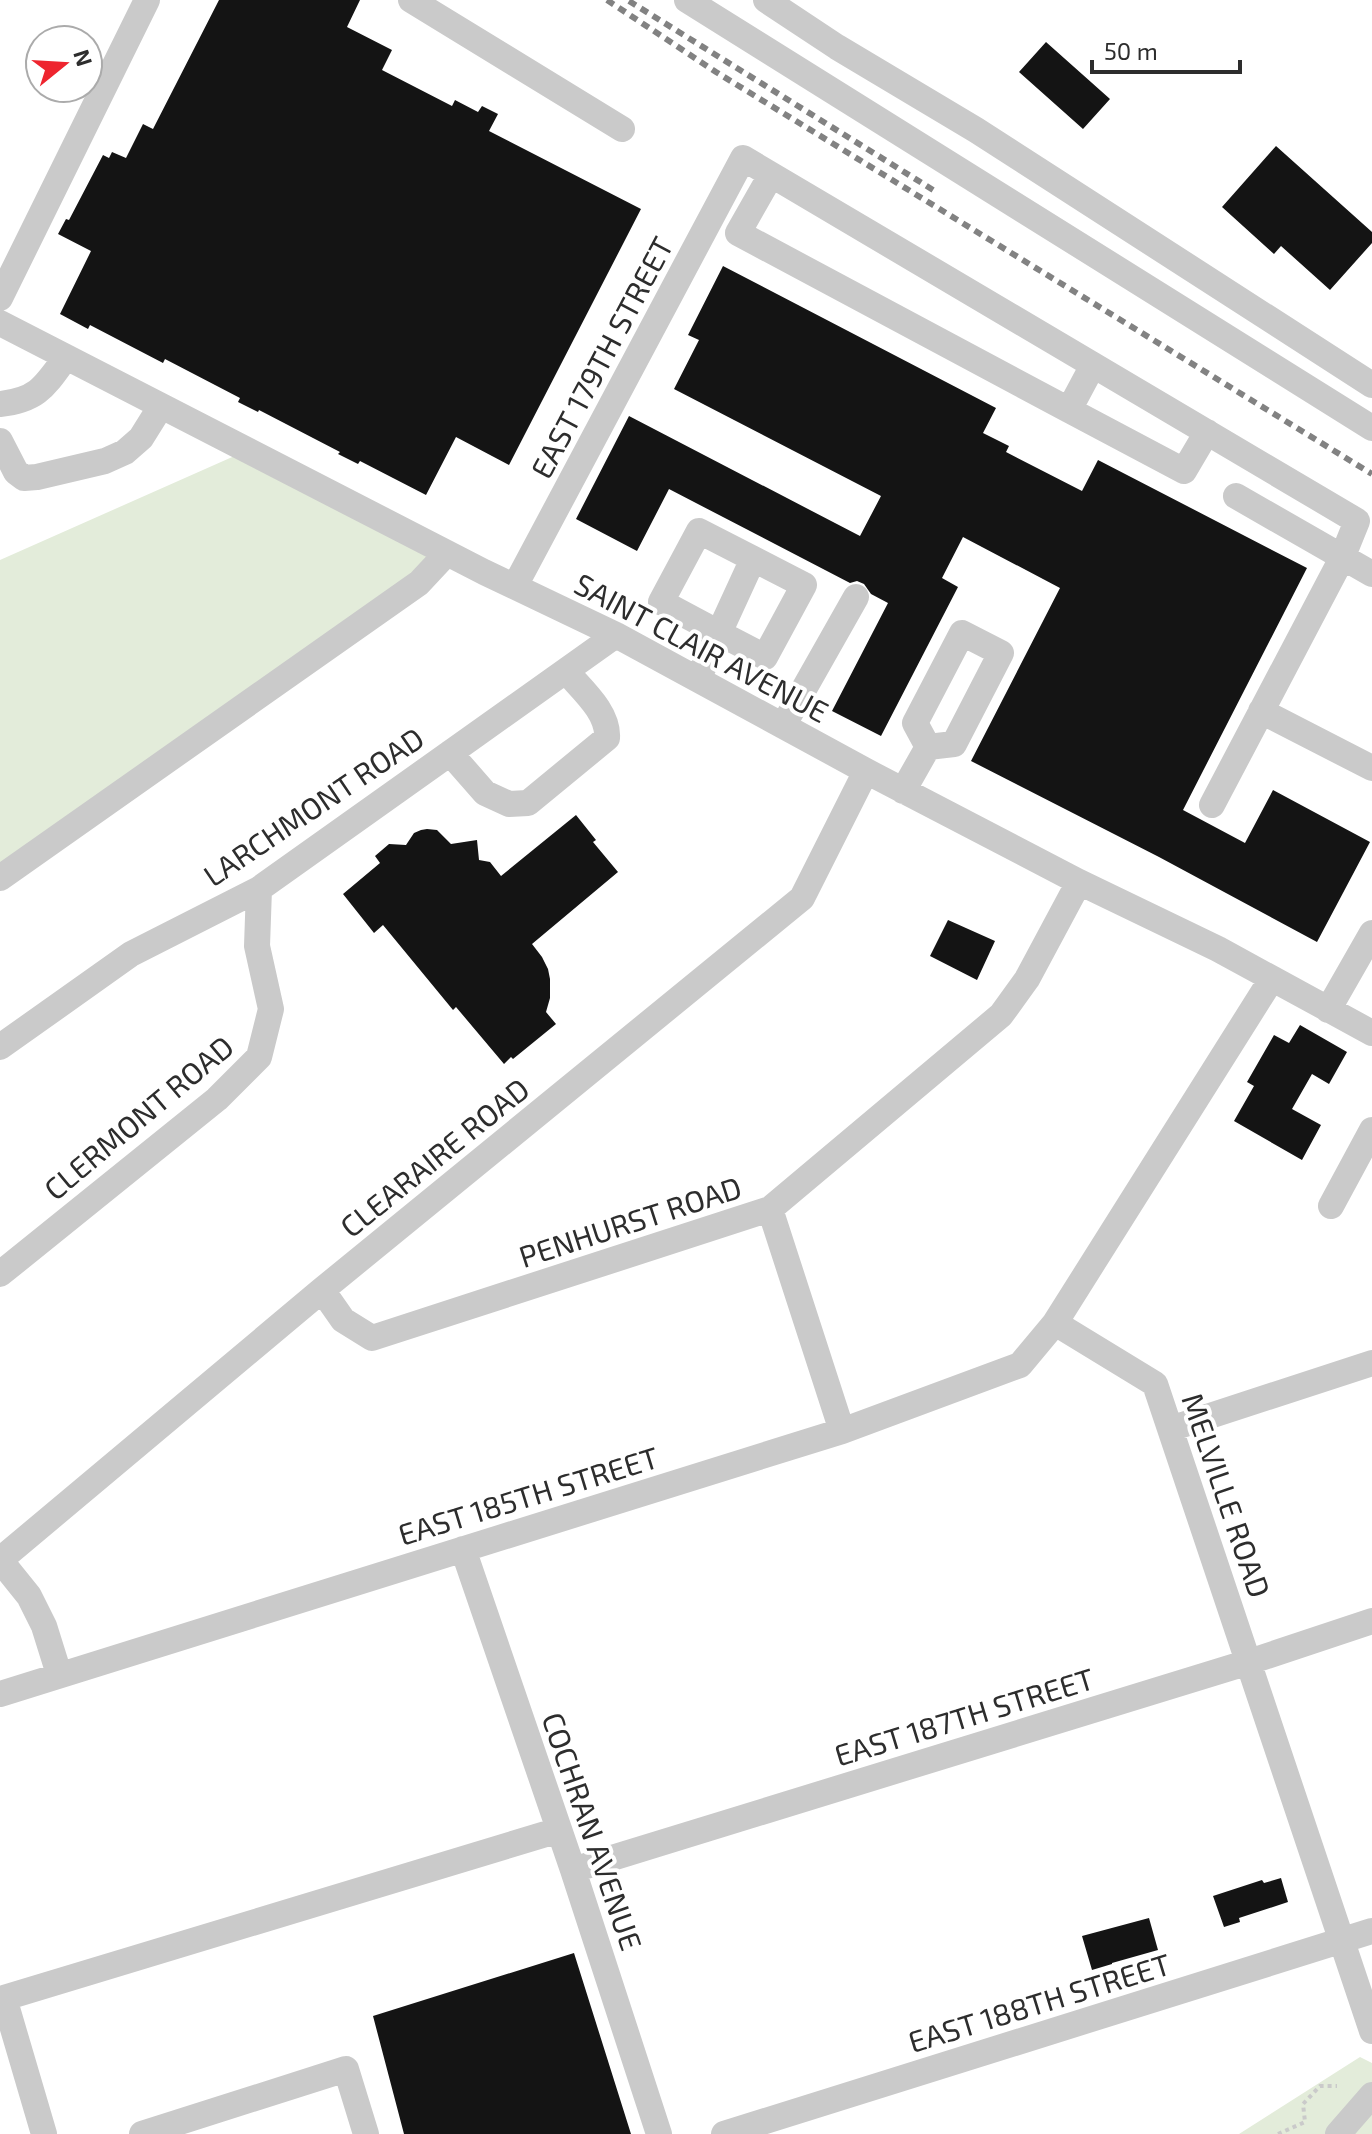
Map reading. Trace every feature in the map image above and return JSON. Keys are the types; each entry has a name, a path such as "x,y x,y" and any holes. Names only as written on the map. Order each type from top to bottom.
{"street":[{"path":"0,298 147,0"},
{"path":"411,0 622,129"},
{"path":"687,0 1372,428"},
{"path":"766,0 837,47 976,130 1372,385"},
{"name":"EAST 179TH STREET","path":"515,586 743,158 771,175"},
{"path":"1207,432 1184,471 738,233 771,175 1207,432 1357,521 1342,558 1212,805"},
{"name":"SAINT CLAIR AVENUE","path":"0,323 447,553 616,635 903,791 1079,882 1218,949 1372,1033"},
{"path":"0,404 18,402 44,388 66,357"},
{"path":"1069,410 1093,365"},
{"path":"0,441 16,472 24,478 37,477 105,461 125,452 141,438 161,406"},
{"path":"1236,496 1372,574"},
{"path":"699,531 804,585 765,657 719,633 661,602 699,531"},
{"path":"0,878 419,583 447,553"},
{"path":"698,679 753,559"},
{"path":"783,726 856,597"},
{"name":"LARCHMONT ROAD","path":"0,1047 131,954 259,889 616,635"},
{"path":"450,753 485,793 509,804 528,803 607,738 608,727 596,707 566,671"},
{"path":"1261,711 1372,768"},
{"path":"903,791 928,747"},
{"name":"CLEARAIRE ROAD","path":"0,1560 322,1290 802,898 866,771"},
{"name":"PENHURST ROAD","path":"322,1290 343,1320 372,1338 770,1209 1001,1015 1027,979 1079,882"},
{"name":"CLERMONT ROAD","path":"0,1274 217,1099 259,1057 271,1009 257,946 259,889"},
{"path":"1328,1010 1372,933"},
{"path":"1055,1323 1271,980"},
{"path":"1331,1206 1372,1130"},
{"path":"770,1209 842,1431"},
{"name":"MELVILLE ROAD","path":"1055,1323 1155,1384 1372,2031"},
{"name":"EAST 185TH STREET","path":"0,1694 842,1431 1020,1365 1055,1323"},
{"path":"1170,1429 1372,1363"},
{"name":"COCHRAN AVENUE","path":"463,1549 659,2134"},
{"path":"0,1560 29,1596 44,1626 59,1674"},
{"name":"EAST 187TH STREET","path":"573,1870 1249,1662 1372,1621"},
{"path":"44,2134 4,1998 559,1830"},
{"name":"EAST 188TH STREET","path":"724,2134 1372,1931"},
{"path":"142,2134 346,2069 366,2134"},
{"path":"1338,2134 1372,2095"}],"path":[{"path":"1278,2134 1305,2122 1303,2104 1320,2086 1337,2086"}],"green space":[{"path":"248,450 447,553 0,878 0,560"},
{"path":"1360,2057 1372,2063 1372,2134 1239,2134"}],"building":[{"path":"219,0 360,0 347,27 392,50 382,70 452,106 455,100 478,112 482,106 498,114 489,131 641,209 509,465 456,437 426,495 238,402 240,398 165,359 163,363 90,325 88,329 60,314 91,251 58,234 66,219 69,220 103,155 109,158 112,152 126,158 143,124 153,129"},
{"path":"1046,42 1110,99 1083,129 1019,72"},
{"path":"1276,146 1372,232 1372,243 1330,290 1281,246 1274,254 1222,207"},
{"path":"723,266 996,408 983,433 1009,446 1006,452 1082,491 1098,460 1307,568 1183,810 1245,843 1273,790 1370,842 1317,942 971,761 1060,588 963,537 942,578 958,587 881,736 832,711 888,603 871,594 864,584 857,581 850,583 669,489 637,551 576,519 629,416 860,536 881,496 674,389 699,340 688,335"},
{"path":"576,815 618,872 532,944 548,969 550,998 546,1012 556,1024 504,1064 456,1007 453,1010 383,925 374,933 343,894 380,863 375,856 389,844 406,845 414,833 421,830 437,830 451,844 477,840 479,860 490,862 501,876"},
{"path":"948,920 995,941 977,980 930,956"},
{"path":"1300,1025 1347,1052 1329,1084 1312,1074 1292,1109 1321,1125 1302,1160 1234,1121 1254,1086 1247,1082 1274,1035 1289,1043"},
{"path":"1281,1878 1288,1902 1239,1918 1240,1922 1224,1927 1213,1896 1262,1880 1264,1883"},
{"path":"1149,1918 1158,1950 1092,1970 1082,1936"},
{"path":"574,1953 631,2134 404,2134 373,2016"}],"railway":[{"path":"607,0 716,72 1372,474"},
{"path":"629,1 938,193"}]}
